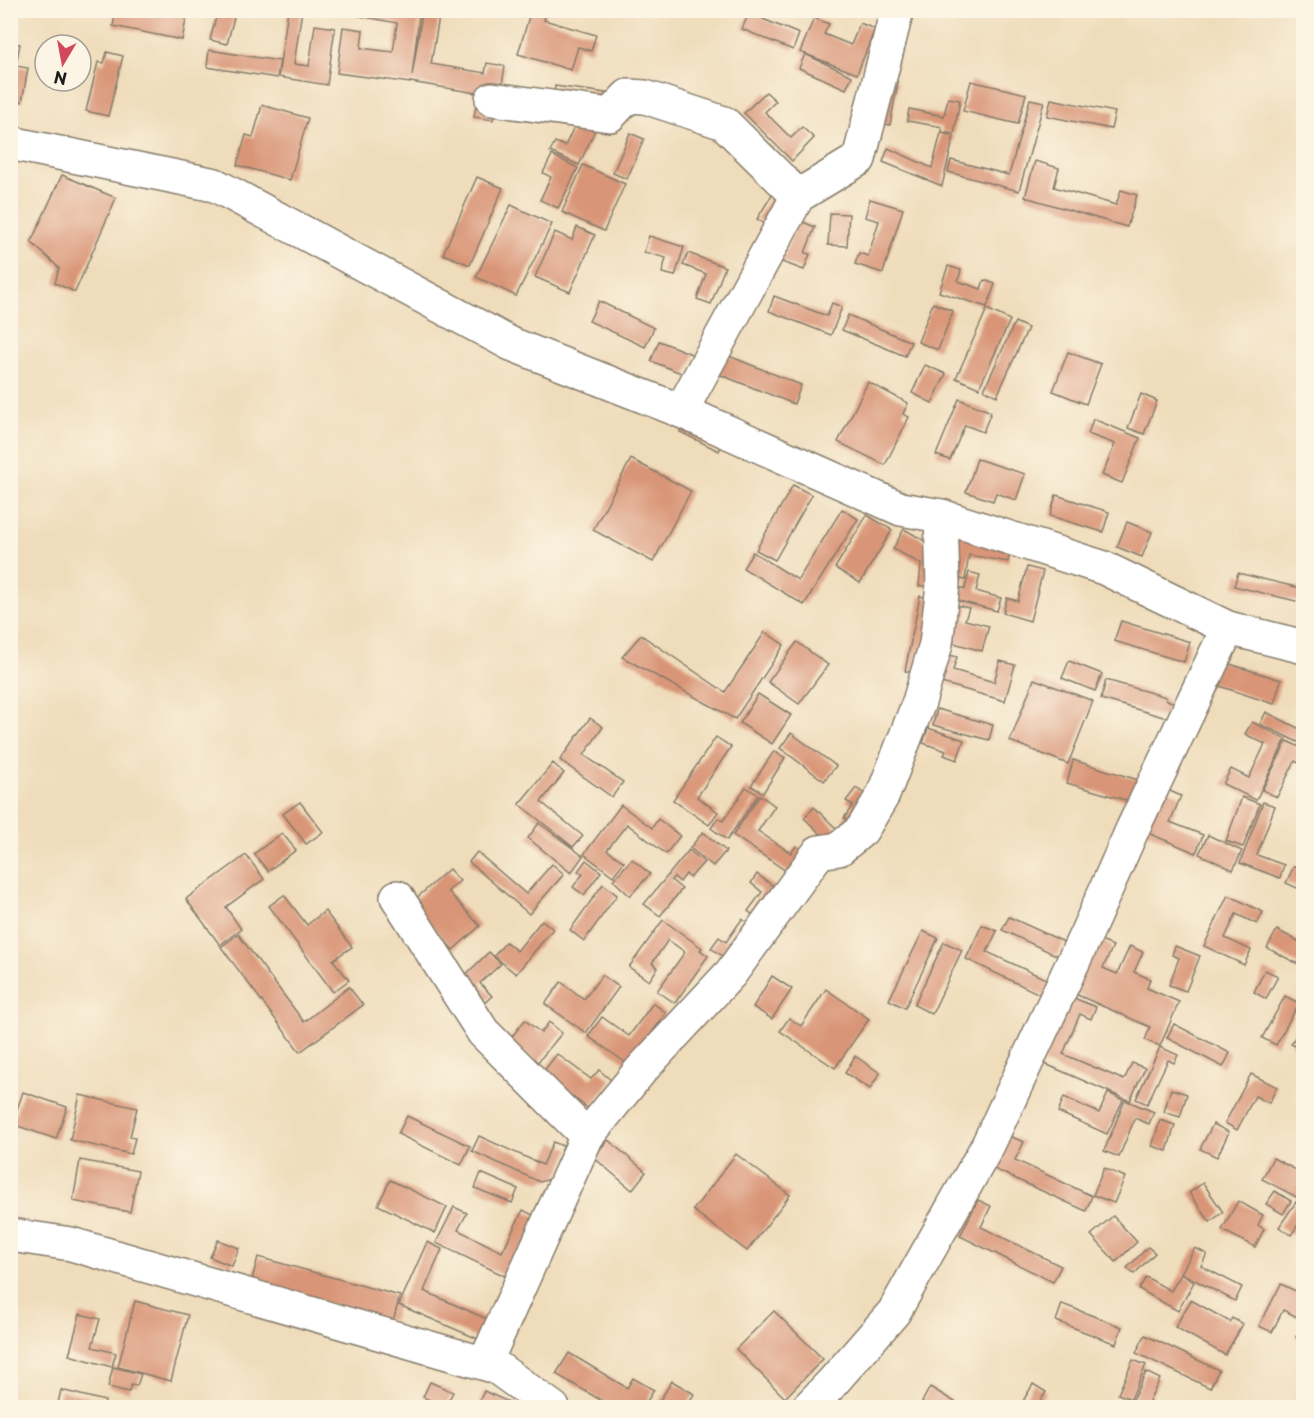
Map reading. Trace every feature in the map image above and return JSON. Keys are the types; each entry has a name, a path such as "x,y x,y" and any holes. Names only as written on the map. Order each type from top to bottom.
{"street":[{"path":"681,411 798,196 859,159 897,10"},
{"path":"492,99 610,116 628,96 645,97 724,123 798,196"},
{"path":"10,143 215,185 511,344 681,411 901,509 940,516 1104,568 1228,628 1304,647"},
{"path":"485,1364 587,1136 641,1070 731,973 819,852 839,849 862,830 883,795 919,702 936,644 943,585 940,516"},
{"path":"808,1407 894,1312 988,1145 1133,828 1228,628"},
{"path":"397,897 483,1032 587,1136"},
{"path":"10,1235 70,1244 496,1367 553,1407"}],"building":[{"path":"116,10 188,10 182,40 113,26"},
{"path":"218,10 236,10 227,44 210,40"},
{"path":"288,10 302,10 294,64 309,66 315,25 335,28 327,85 278,77"},
{"path":"344,10 420,10 412,76 422,14 439,17 431,64 485,73 487,63 505,66 500,97 337,73 343,27 363,30 361,48 393,52 397,23 344,13"},
{"path":"531,10 547,10 544,20 596,35 591,51 578,47 571,70 518,54"},
{"path":"750,10 767,10 763,19 799,34 793,50 742,29"},
{"path":"814,18 829,24 824,34 851,45 860,23 875,29 857,74 800,52"},
{"path":"10,43 20,44 16,66 28,68 22,102 10,100"},
{"path":"209,50 280,61 277,78 207,67"},
{"path":"107,52 123,56 108,116 86,111 90,93 93,93 98,62 104,63"},
{"path":"805,54 852,76 846,89 799,68"},
{"path":"885,80 898,82 890,125 878,123"},
{"path":"971,81 1026,94 1018,124 963,111"},
{"path":"555,86 613,94 610,109 553,101"},
{"path":"766,92 776,101 765,112 791,138 802,127 814,138 792,161 744,113"},
{"path":"948,98 960,100 954,134 942,132 942,127 907,121 909,109 944,116"},
{"path":"477,99 494,114 493,120 474,117"},
{"path":"1030,99 1044,102 1019,191 948,172 951,160 1009,175"},
{"path":"1051,99 1115,112 1111,129 1047,116"},
{"path":"262,105 308,118 290,180 237,165 246,135 253,137"},
{"path":"579,116 598,124 579,165 550,152 555,142 565,146"},
{"path":"630,133 644,139 627,179 613,173"},
{"path":"941,133 954,136 942,186 883,162 888,148 932,168"},
{"path":"552,155 578,168 558,208 540,200 551,177 543,173"},
{"path":"1035,161 1059,168 1054,187 1116,205 1121,190 1137,195 1127,227 1025,197"},
{"path":"583,165 625,184 604,231 562,212"},
{"path":"62,175 116,198 75,292 55,283 59,268 31,242"},
{"path":"477,177 503,188 470,265 443,254"},
{"path":"773,193 785,201 769,226 757,219"},
{"path":"870,199 903,209 883,273 855,264 859,253 868,256 879,221 865,217"},
{"path":"511,205 552,224 516,296 476,277"},
{"path":"830,213 849,214 847,246 828,245"},
{"path":"798,220 815,227 805,253 810,254 804,270 782,262"},
{"path":"577,227 595,235 570,292 535,277 555,232 572,240"},
{"path":"649,236 684,247 675,276 662,273 666,258 644,252"},
{"path":"688,253 725,267 711,304 697,299 706,274 683,265"},
{"path":"948,266 961,270 958,281 981,289 984,280 995,284 987,307 939,292"},
{"path":"774,296 827,316 832,303 842,307 831,335 769,311"},
{"path":"599,301 654,328 645,347 589,321"},
{"path":"933,303 953,311 938,350 918,342"},
{"path":"987,309 1010,320 979,388 956,378"},
{"path":"848,315 911,342 905,356 842,330"},
{"path":"1015,322 1028,328 997,396 984,390"},
{"path":"659,341 694,355 686,375 651,361"},
{"path":"1068,352 1101,364 1086,404 1053,391"},
{"path":"724,354 801,385 794,404 716,373"},
{"path":"925,365 946,374 932,403 912,393"},
{"path":"868,382 908,403 903,414 909,417 885,465 838,442"},
{"path":"1141,394 1157,401 1144,434 1128,428"},
{"path":"959,399 991,412 983,432 965,425 950,460 936,455"},
{"path":"687,417 726,436 719,451 680,432"},
{"path":"1093,419 1140,438 1122,483 1102,475 1115,444 1088,434"},
{"path":"631,459 691,491 653,562 593,530"},
{"path":"977,459 1025,474 1016,500 996,493 993,501 966,492"},
{"path":"793,485 812,495 775,560 756,550"},
{"path":"1056,495 1109,512 1103,532 1050,516"},
{"path":"842,509 858,519 804,605 743,568 753,552 798,580"},
{"path":"867,515 892,530 860,583 835,568"},
{"path":"1127,522 1152,532 1142,557 1117,547"},
{"path":"904,529 932,545 941,586 919,586 921,564 893,549"},
{"path":"952,532 1011,543 1008,562 969,555 965,580 943,575"},
{"path":"1027,567 1043,571 1030,621 1003,613 1007,598 1018,601"},
{"path":"969,572 980,575 976,591 1001,598 997,611 948,598 951,585 965,589"},
{"path":"1238,573 1304,589 1304,603 1234,586"},
{"path":"920,596 934,599 920,674 905,671"},
{"path":"952,604 969,608 965,620 989,626 982,651 943,640"},
{"path":"1121,621 1190,642 1184,662 1114,641"},
{"path":"765,632 784,645 735,719 622,657 641,635 725,692"},
{"path":"797,642 828,665 799,704 768,682"},
{"path":"946,654 957,657 953,670 994,682 1000,661 1015,665 1005,701 938,682"},
{"path":"1217,660 1281,680 1274,704 1210,683"},
{"path":"1069,661 1102,674 1095,691 1062,678"},
{"path":"1034,679 1093,701 1068,764 1010,741"},
{"path":"1106,680 1166,697 1166,700 1178,704 1174,720 1101,699"},
{"path":"758,694 791,715 772,744 740,723"},
{"path":"937,709 993,725 989,740 933,725"},
{"path":"1266,712 1304,731 1304,745 1260,724"},
{"path":"590,718 603,727 584,755 623,782 612,797 560,760"},
{"path":"1252,722 1286,739 1256,800 1223,784 1231,769 1249,778 1265,744 1245,734"},
{"path":"928,728 964,740 957,760 944,755 946,751 923,743"},
{"path":"791,733 836,766 824,781 780,748"},
{"path":"716,737 731,747 697,797 718,812 709,825 673,800"},
{"path":"1287,741 1304,749 1304,766 1295,761 1277,797 1262,790"},
{"path":"774,751 785,758 763,793 751,786"},
{"path":"1073,760 1145,782 1139,804 1067,783"},
{"path":"553,763 564,773 541,802 583,836 573,847 519,804"},
{"path":"746,787 758,795 727,840 711,828 718,818 723,821"},
{"path":"1161,787 1181,796 1170,822 1203,835 1196,853 1143,831"},
{"path":"856,788 876,802 858,828 844,818 853,805 846,801"},
{"path":"760,795 775,806 758,831 791,853 796,846 810,856 795,877 733,835"},
{"path":"1242,797 1260,804 1243,847 1226,841"},
{"path":"300,802 323,832 306,844 283,814"},
{"path":"1263,802 1275,806 1257,855 1284,865 1280,878 1240,863"},
{"path":"621,805 652,828 658,819 680,836 666,854 627,824 607,850 624,862 613,876 584,854"},
{"path":"814,807 843,835 833,846 804,818"},
{"path":"539,823 583,856 571,873 528,838"},
{"path":"703,832 726,851 713,866 690,848"},
{"path":"282,833 296,850 268,871 254,854"},
{"path":"1208,835 1242,851 1233,870 1199,854"},
{"path":"689,850 704,862 690,878 686,874 680,882 674,877 671,880 682,889 660,916 644,904"},
{"path":"477,852 526,894 552,864 564,874 529,914 469,862"},
{"path":"246,855 264,879 226,907 241,929 220,945 186,899"},
{"path":"632,859 650,874 630,896 613,880"},
{"path":"586,860 601,872 584,895 573,887 583,874 578,871"},
{"path":"1294,866 1304,870 1304,891 1286,883"},
{"path":"449,869 460,881 448,891 480,926 453,950 411,903"},
{"path":"757,874 780,891 758,919 748,911 762,892 751,883"},
{"path":"603,884 617,895 584,941 570,930"},
{"path":"284,895 307,925 325,911 352,947 333,960 349,980 333,992 269,906"},
{"path":"1228,895 1263,912 1257,924 1236,914 1225,938 1251,950 1244,965 1204,946"},
{"path":"1009,917 1064,942 1058,956 1002,930"},
{"path":"742,919 754,927 730,961 711,948 719,937 726,942"},
{"path":"542,920 553,929 516,974 494,956 506,942 517,951"},
{"path":"663,920 702,948 700,950 708,956 675,1003 657,991 685,952 668,940 652,963 658,968 649,981 629,967"},
{"path":"982,925 997,931 987,952 1048,980 1050,999 966,959"},
{"path":"1277,930 1304,944 1304,967 1267,948"},
{"path":"923,931 938,938 905,1008 889,1000"},
{"path":"238,934 304,1022 349,987 363,1005 300,1052 221,947"},
{"path":"1096,939 1113,946 1103,968 1117,974 1130,946 1143,952 1134,972 1150,979 1147,988 1179,1002 1160,1046 1145,1040 1150,1027 1073,993"},
{"path":"944,942 962,950 932,1014 914,1005"},
{"path":"1175,946 1200,956 1186,991 1169,985 1179,958 1172,955"},
{"path":"489,952 501,964 480,983 492,996 480,1007 457,983"},
{"path":"1265,970 1278,976 1266,999 1254,992"},
{"path":"602,975 619,987 586,1033 545,1004 561,982 584,999"},
{"path":"772,976 792,989 772,1019 753,1007"},
{"path":"826,989 869,1019 835,1068 780,1031 789,1018 801,1026"},
{"path":"1285,996 1299,1003 1276,1045 1262,1038"},
{"path":"1071,997 1096,1007 1091,1019 1080,1014 1063,1054 1124,1080 1132,1063 1145,1068 1130,1101 1043,1063"},
{"path":"653,1003 666,1013 629,1065 588,1036 602,1017 629,1036"},
{"path":"525,1020 541,1033 549,1022 562,1033 537,1063 509,1040"},
{"path":"1304,1022 1304,1051 1291,1044"},
{"path":"1174,1024 1230,1053 1223,1067 1167,1038"},
{"path":"1160,1047 1178,1055 1174,1063 1168,1060 1147,1104 1136,1099"},
{"path":"557,1054 591,1079 599,1070 611,1080 589,1109 542,1073"},
{"path":"855,1056 880,1073 870,1089 845,1073"},
{"path":"1251,1074 1277,1087 1269,1103 1255,1096 1237,1130 1225,1123"},
{"path":"1171,1089 1187,1094 1180,1117 1164,1112"},
{"path":"23,1092 67,1107 56,1139 12,1124"},
{"path":"1108,1093 1123,1100 1107,1134 1058,1112 1064,1097 1099,1113"},
{"path":"80,1095 137,1108 130,1137 135,1138 131,1154 70,1140"},
{"path":"1125,1100 1154,1112 1149,1124 1135,1118 1119,1157 1104,1151"},
{"path":"407,1116 470,1146 461,1165 398,1134"},
{"path":"1160,1120 1175,1125 1167,1151 1152,1146"},
{"path":"1213,1124 1229,1132 1217,1157 1200,1149"},
{"path":"479,1136 543,1165 553,1142 570,1149 557,1177 540,1182 472,1151"},
{"path":"1009,1136 1024,1142 1015,1160 1092,1196 1086,1211 994,1169"},
{"path":"608,1140 646,1172 632,1190 593,1157"},
{"path":"736,1154 790,1195 747,1251 693,1210"},
{"path":"1273,1158 1304,1174 1304,1201 1262,1179"},
{"path":"80,1160 138,1171 130,1212 73,1201"},
{"path":"1104,1168 1125,1177 1114,1203 1093,1195"},
{"path":"481,1173 518,1189 512,1203 475,1188"},
{"path":"390,1180 447,1207 435,1233 378,1205"},
{"path":"1203,1183 1223,1212 1210,1222 1189,1193"},
{"path":"1275,1191 1291,1201 1283,1214 1266,1204"},
{"path":"978,1200 991,1206 981,1227 1061,1266 1053,1282 960,1236"},
{"path":"1238,1201 1263,1215 1258,1225 1264,1229 1255,1247 1222,1230"},
{"path":"1296,1202 1304,1207 1304,1229 1298,1225 1291,1235 1279,1227"},
{"path":"454,1207 467,1213 458,1230 502,1252 523,1210 539,1218 509,1278 436,1243"},
{"path":"1113,1216 1137,1242 1116,1262 1091,1235"},
{"path":"218,1240 239,1248 232,1266 210,1257"},
{"path":"427,1242 442,1249 424,1291 487,1319 478,1339 399,1305"},
{"path":"1148,1247 1155,1253 1134,1274 1127,1268"},
{"path":"1195,1248 1207,1254 1201,1266 1242,1287 1235,1301 1181,1273"},
{"path":"258,1257 400,1296 393,1321 251,1283"},
{"path":"1181,1274 1194,1282 1178,1311 1139,1289 1146,1277 1171,1291"},
{"path":"1281,1284 1304,1295 1304,1304 1297,1317 1283,1310 1272,1332 1259,1326"},
{"path":"1191,1300 1230,1322 1232,1318 1243,1324 1225,1355 1175,1327"},
{"path":"135,1301 188,1315 171,1381 118,1367"},
{"path":"1062,1304 1122,1327 1116,1344 1056,1321"},
{"path":"774,1311 823,1359 785,1398 736,1349"},
{"path":"80,1314 100,1319 92,1347 116,1353 112,1367 69,1355"},
{"path":"1304,1323 1304,1342 1296,1337"},
{"path":"1145,1335 1219,1370 1210,1388 1136,1353"},
{"path":"569,1353 627,1388 633,1378 654,1390 643,1408 614,1408 556,1374"},
{"path":"1133,1360 1146,1365 1131,1399 1118,1394"},
{"path":"113,1367 141,1374 137,1386 131,1385 129,1392 108,1387"},
{"path":"1146,1372 1160,1379 1149,1401 1162,1408 1129,1408"},
{"path":"672,1381 694,1394 686,1408 655,1408"},
{"path":"430,1382 453,1392 445,1407 423,1397"},
{"path":"1033,1384 1046,1392 1036,1408 1019,1408"},
{"path":"930,1387 965,1408 931,1408 922,1402"},
{"path":"61,1390 105,1401 104,1408 57,1408"},
{"path":"484,1391 522,1408 492,1408 479,1402"}]}
